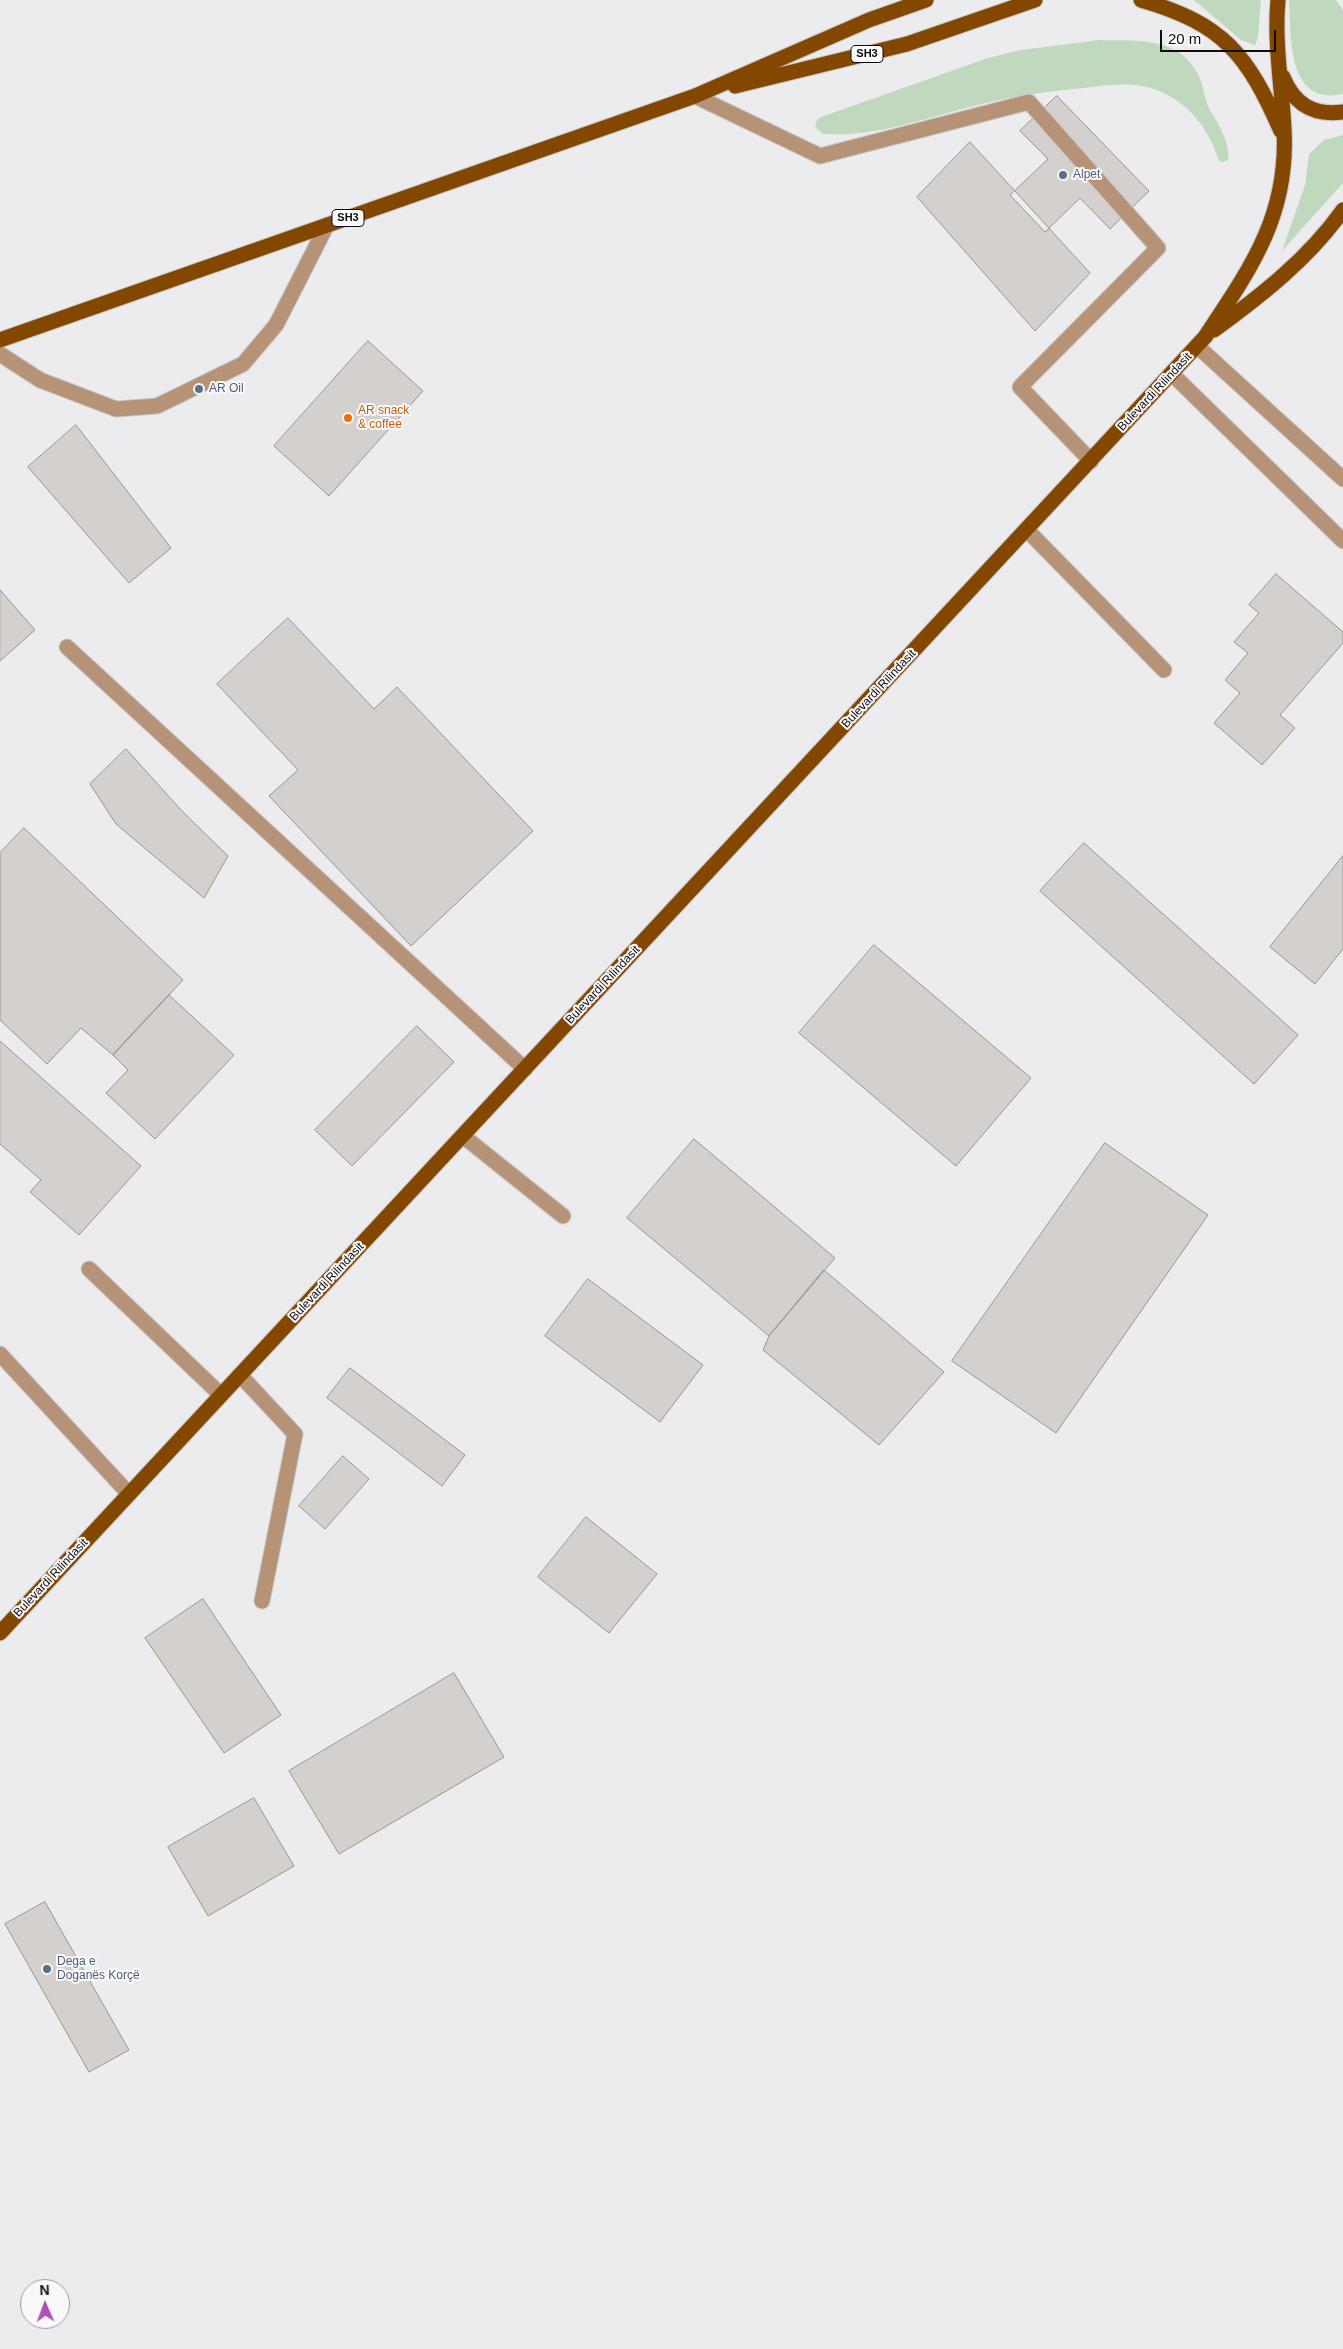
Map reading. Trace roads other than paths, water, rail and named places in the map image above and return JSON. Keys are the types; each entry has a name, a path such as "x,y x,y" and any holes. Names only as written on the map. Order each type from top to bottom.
{"main road":[{"name":"SH3","path":"0,340 695,96 870,20 926,0"},
{"name":"SH3","path":"695,96 907,44 1035,0"},
{"path":"1142,0 1171,9 1195,20 1227,41 1246,65 1269,106 1284,140"},
{"path":"1201,341 1252,264 1272,223 1284,169 1277,17 1278,0"},
{"path":"1280,69 1289,91 1302,106 1320,111 1343,112"},
{"path":"1201,341 1279,280 1331,226 1343,210"},
{"name":"Bulevardi Rilindasit","path":"0,1633 1201,341"}],"street":[{"path":"695,96 820,156 1029,102 1158,248 1020,387 1091,460"},
{"path":"0,354 40,380 116,409 157,406 243,364 276,325 327,225"},
{"path":"1201,341 1343,479"},
{"path":"1172,374 1343,541"},
{"path":"1027,530 1164,670"},
{"path":"67,647 525,1069"},
{"path":"463,1136 563,1216"},
{"path":"89,1270 221,1395"},
{"path":"0,1354 130,1494"},
{"path":"240,1375 295,1434 262,1601"}],"place":[{"name":"Alpet","path":"1063,175"},
{"name":"AR Oil","path":"199,389"},
{"name":"AR snack & coffee","path":"348,418"},
{"name":"Dega e Doganës Korçë","path":"47,1969"}]}
